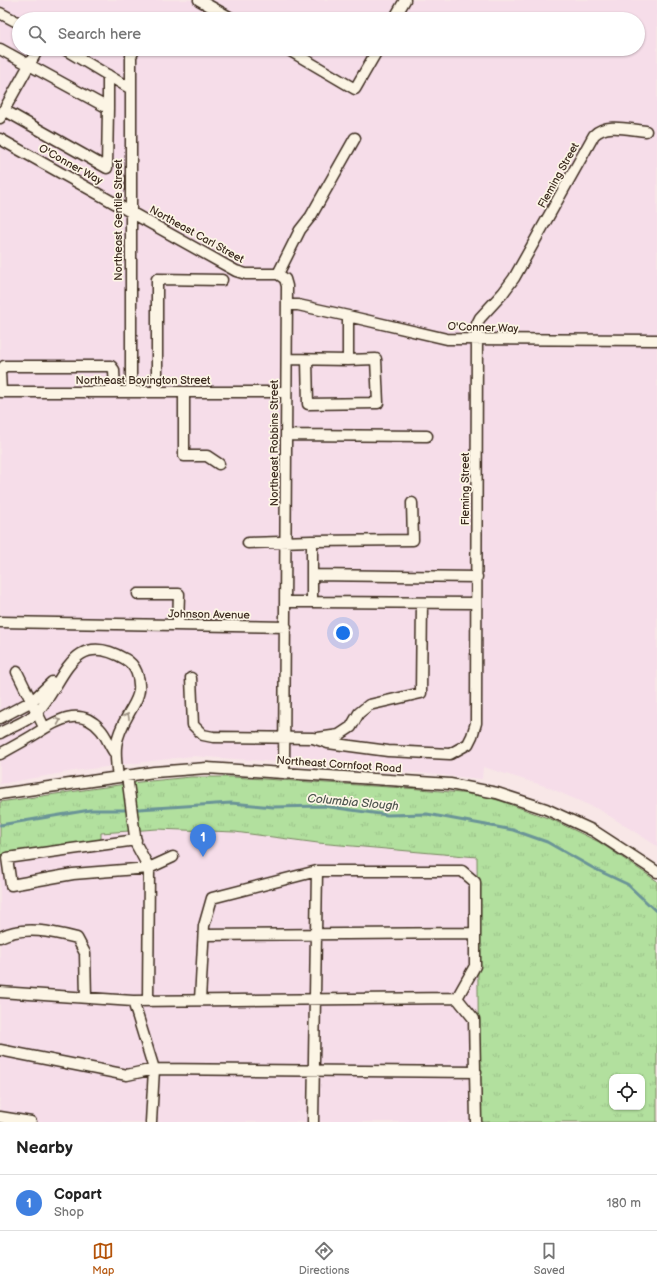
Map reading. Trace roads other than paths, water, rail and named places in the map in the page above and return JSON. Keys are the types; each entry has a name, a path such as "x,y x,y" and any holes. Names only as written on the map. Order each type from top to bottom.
{"street":[{"path":"199,0 220,12"},
{"path":"398,12 405,0"},
{"path":"0,13 12,19"},
{"path":"0,48 12,55"},
{"path":"14,56 108,108"},
{"path":"34,56 2,114 107,168 108,75"},
{"path":"76,56 131,89"},
{"name":"Northeast Gentile Street","path":"131,56 131,392"},
{"path":"299,56 355,89 374,56"},
{"name":"Fleming Street","path":"191,678 193,725 203,735 213,737 313,738 328,743 388,751 438,754 450,754 460,750 468,744 476,723 475,603 477,577 477,324 480,318 503,293 514,278 594,134 602,129 611,128 646,131"},
{"path":"278,274 300,230 311,216 355,138"},
{"name":"O'Conner Way","path":"0,139 130,210"},
{"name":"Northeast Carl Street","path":"130,210 236,271 246,274 278,274"},
{"name":"Northeast Robbins Street","path":"278,274 285,279 287,305 284,772"},
{"path":"157,392 157,279 222,280"},
{"name":"O'Conner Way","path":"287,305 298,305 447,339 657,340"},
{"path":"348,316 348,360"},
{"path":"286,360 376,359 378,403 308,404 307,360"},
{"path":"0,392 0,372 4,366 111,366 114,370 115,392"},
{"name":"Northeast Boyington Street","path":"0,392 286,392"},
{"path":"184,392 184,456 208,456 219,464"},
{"path":"286,435 427,436"},
{"path":"248,542 413,540 412,503"},
{"path":"312,541 312,602"},
{"path":"312,575 477,577"},
{"path":"138,594 179,594 178,625"},
{"path":"286,602 475,603"},
{"path":"313,738 339,735 351,727 359,713 369,705 421,693 422,603"},
{"name":"Johnson Avenue","path":"0,622 286,627"},
{"path":"0,718 32,701 77,656 92,651 105,651 116,654 130,662 136,670 139,680 139,692 136,702 119,732 114,752"},
{"path":"0,733 36,713 65,669"},
{"path":"18,672 36,713 44,727"},
{"path":"0,754 34,735 44,727 66,717 78,717 90,720 100,729 114,752 129,790 135,837 149,868 148,1001"},
{"name":"Northeast Cornfoot Road","path":"0,794 123,776 208,768 450,784 504,795 546,809 577,822 615,844 657,872"},
{"path":"135,837 7,858 11,885 73,874 149,868 173,857"},
{"path":"200,1000 204,935 212,898 317,871 462,871 475,882 475,966 457,998"},
{"path":"313,1122 317,871"},
{"path":"0,937 10,932 48,930 77,938 84,953 86,998"},
{"path":"204,935 475,933"},
{"path":"0,992 133,1001 457,998"},
{"path":"457,998 474,1019 476,1122"},
{"path":"133,1001 154,1069 151,1122"},
{"path":"0,1050 127,1075 154,1069 476,1072"},
{"path":"0,1116 31,1122"}],"waterway":[{"name":"Columbia Slough","path":"0,825 90,810 124,810 231,803 273,807 323,806 387,815 427,814 513,830 547,842 593,868 627,884 657,912"}],"place":[{"name":"Copart","path":"203,857"}]}
